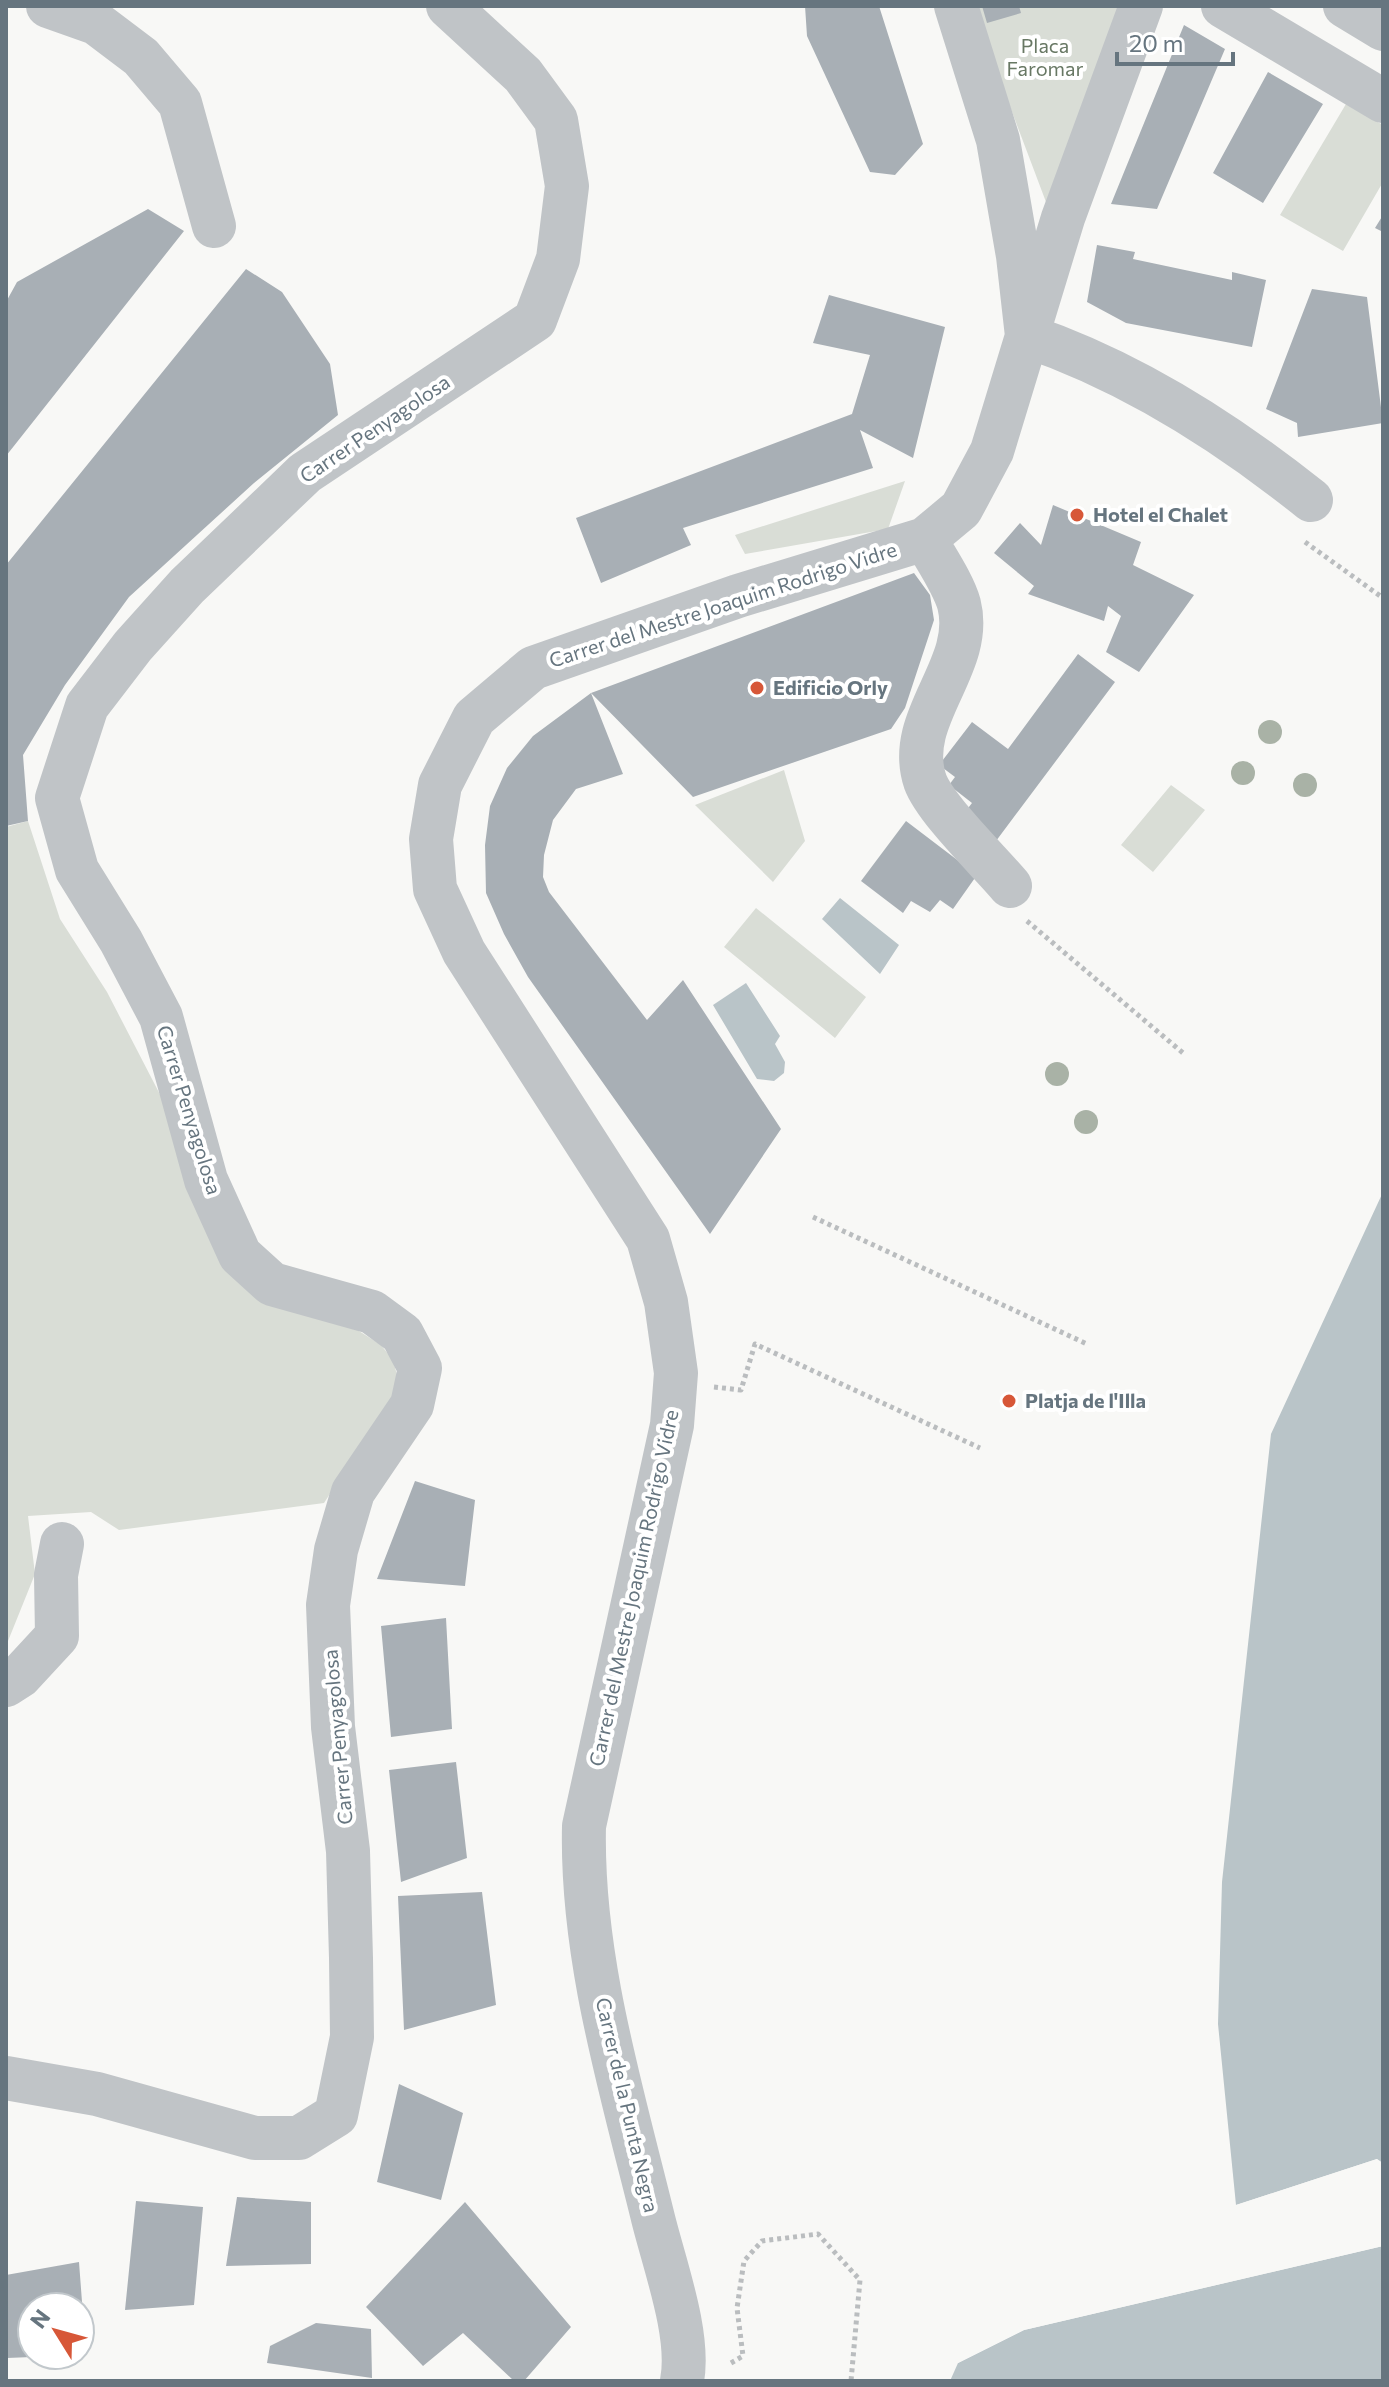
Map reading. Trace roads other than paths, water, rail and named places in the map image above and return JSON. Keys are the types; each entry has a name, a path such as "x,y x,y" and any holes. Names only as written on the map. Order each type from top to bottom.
{"street":[{"path":"48,6 96,23 141,57 180,103 214,226"},
{"name":"Carrer Penyagolosa","path":"6,2078 97,2094 255,2138 299,2138 336,2115 352,2037 351,1958 348,1851 333,1727 328,1605 336,1550 353,1492 412,1405 420,1368 402,1334 372,1312 272,1284 240,1255 206,1180 161,1017 121,941 77,870 57,798 87,706 133,646 187,586 305,473 535,320 558,259 567,186 556,120 523,75 448,6"},
{"path":"956,6 998,140 1018,256 1027,336 1083,355 1144,387 1250,454 1306,519"},
{"name":"Carrer del Mestre Joaquim Rodrigo Vidre","path":"584,1826 672,1425 675,1383 666,1302 648,1239 464,952 435,889 431,839 440,785 474,718 533,668 726,600 925,539 961,509 992,451 1063,218 1141,6"},
{"path":"1223,6 1383,101"},
{"path":"1345,6 1383,29"},
{"path":"925,539 958,603 960,618 954,661 929,712 923,734 925,781 937,800 1010,886"},
{"path":"6,1685 20,1676 57,1636 56,1575 62,1544"},
{"name":"Carrer de la Punta Negra","path":"584,1826 585,1892 600,1988 677,2319 684,2369 682,2381"}],"place":[{"name":"Hotel el Chalet","path":"1077,515"},
{"name":"Edificio Orly","path":"757,688"},
{"name":"Platja de l'Illa","path":"1009,1401"}],"park label":[{"name":"Placa Faromar","path":"1045,58"}]}
